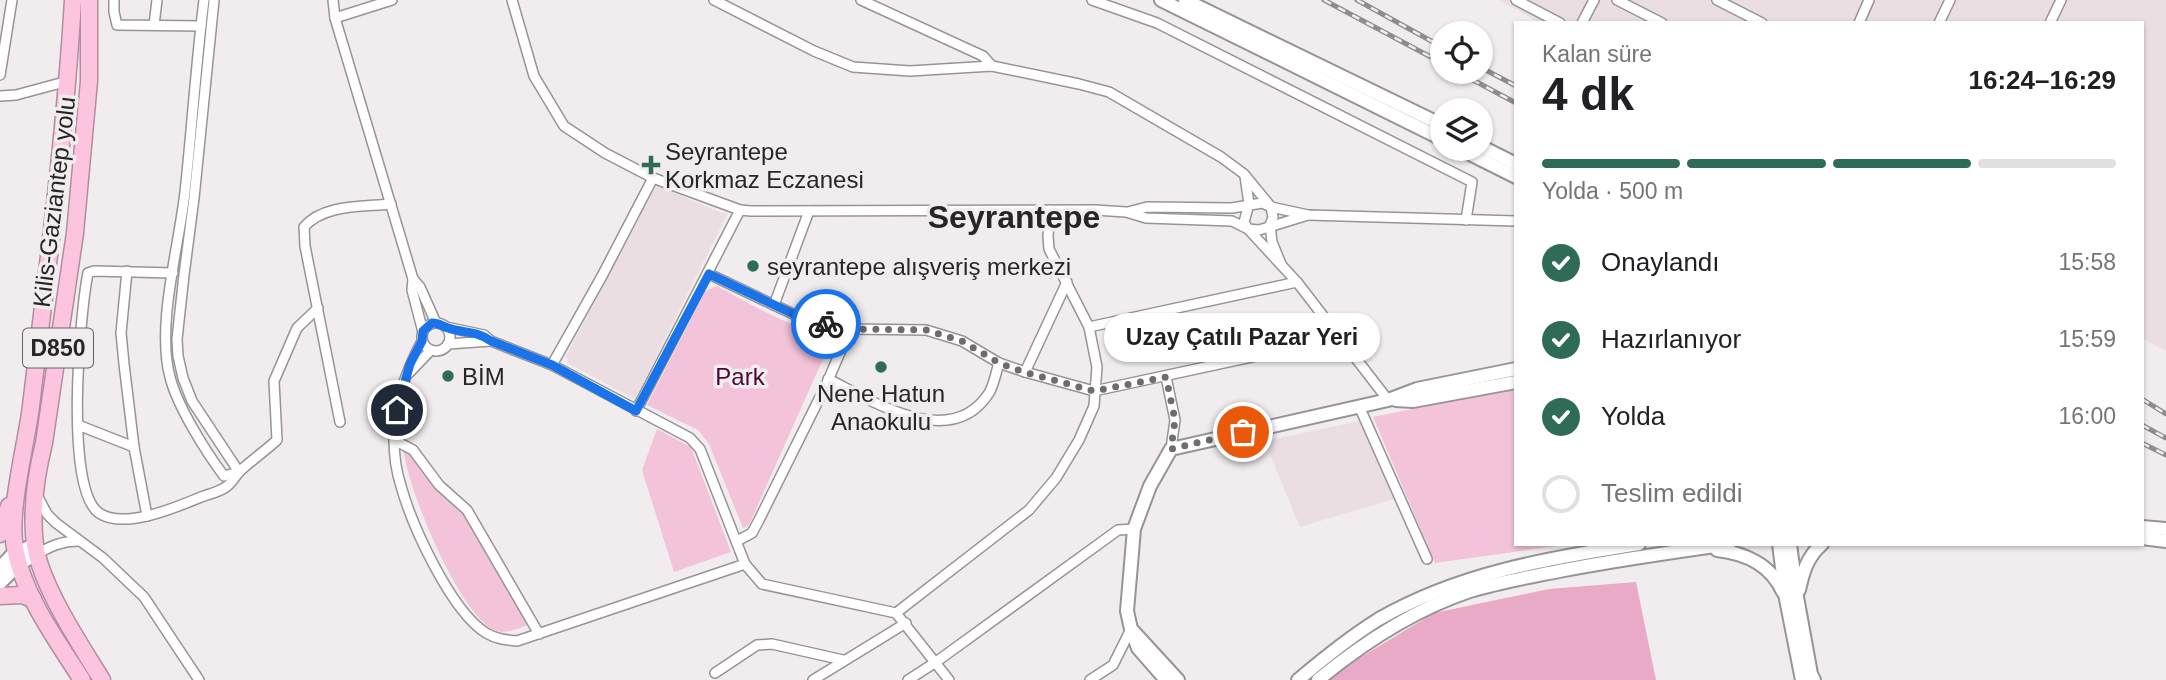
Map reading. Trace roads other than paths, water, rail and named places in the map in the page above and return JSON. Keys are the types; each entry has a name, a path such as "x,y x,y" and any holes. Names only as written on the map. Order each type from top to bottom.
{"highway":[{"name":"Kilis-Gaziantep yolu","path":"73,0 68,81 30,411 14,525 17,558 33,599 82,680"},
{"name":"Kilis-Gaziantep yolu","path":"89,0 89,81 75,233 36,493 36,549 43,572 70,627 102,680"},
{"path":"0,534 20,474"},
{"path":"0,596 22,595 33,599"}],"street":[{"path":"0,75 12,0"},
{"path":"114,0 117,25 201,26"},
{"path":"154,25 157,0"},
{"path":"204,0 185,193 165,341 170,378 184,411 224,476 239,472"},
{"path":"215,0 177,339 183,378 192,401 239,472"},
{"path":"333,0 335,18 413,279 412,290 422,336 430,350"},
{"path":"335,18 392,0"},
{"path":"512,0 534,76 564,126 604,153 653,178 740,210 1126,212 1147,207 1233,208 1262,203 1308,215 1514,220"},
{"path":"714,0 814,51 853,66 910,71 992,66 1079,83 1109,92 1244,174 1271,207 1272,243 1281,264"},
{"path":"861,0 983,56 992,66"},
{"path":"1092,0 1157,23 1472,182 1466,219"},
{"path":"1161,0 1430,133"},
{"path":"1185,0 1430,119"},
{"path":"1516,0 1556,21"},
{"path":"1583,21 1594,0"},
{"path":"1617,0 1658,21"},
{"path":"1717,0 1758,21"},
{"path":"1860,21 1870,0"},
{"path":"1940,21 1950,0"},
{"path":"2051,21 2061,0"},
{"path":"0,96 68,81"},
{"path":"1493,152 1514,163"},
{"path":"1484,161 1514,176"},
{"path":"1244,174 1248,204 1244,222 1248,229 1297,282 1388,400 1413,401 1514,382"},
{"path":"552,365 653,178"},
{"path":"340,422 305,246 304,228 311,219 330,211 391,204"},
{"path":"636,411 740,210"},
{"path":"896,613 1029,510 1056,478 1079,440 1094,406 1097,367 1089,327 1049,249 1050,210"},
{"path":"774,304 809,211"},
{"path":"1126,212 1146,218 1232,220 1248,229 1259,230 1308,215"},
{"path":"127,271 121,333 134,447 147,516"},
{"path":"173,273 88,273 79,349 80,466 86,492 98,512 114,519 147,516 227,487 239,472 277,440 274,381 297,328 318,308"},
{"path":"709,274 804,319 850,329 926,330 962,341 999,363 1094,391 1340,338"},
{"path":"413,279 420,287 436,323"},
{"path":"1024,372 1067,282"},
{"path":"1089,327 1297,282"},
{"path":"746,564 517,640 495,638 477,626 457,604 438,573 406,502 396,464 394,440 398,401 410,364 428,325 436,323 484,335 491,341 552,365 690,438 700,449 746,564 762,584 896,613 949,680"},
{"path":"446,327 450,335 448,344"},
{"path":"737,541 752,533 759,520 850,329"},
{"path":"407,375 430,350 440,350 448,344 491,341"},
{"path":"828,379 904,414 929,421 950,421 979,406 990,391 999,363"},
{"path":"1171,449 1388,400 1417,389 1514,369"},
{"path":"1166,377 1175,420 1171,449 1150,486 1135,529 1127,611 1130,629 1138,648 1166,680"},
{"path":"1359,406 1427,559"},
{"path":"78,425 134,447"},
{"path":"394,440 413,450 439,485 467,510 539,634"},
{"path":"36,493 47,514 103,558 144,597 199,680"},
{"path":"2144,527 2166,529"},
{"path":"908,680 1118,530 1135,529"},
{"path":"2144,538 2166,541"},
{"path":"0,568 36,549 78,541"},
{"path":"1298,680 1344,642 1380,619 1464,580 1506,568 1628,546"},
{"path":"1318,680 1352,652 1386,630 1424,610 1469,592 1509,580 1573,568 1717,546"},
{"path":"1779,546 1814,680"},
{"path":"1790,546 1791,598 1802,680"},
{"path":"1791,598 1805,565 1820,546"},
{"path":"1699,549 1736,552 1758,563 1791,598"},
{"path":"0,583 17,558"},
{"path":"813,680 906,623"},
{"path":"1090,680 1113,665 1130,629"},
{"path":"1130,629 1178,680"},
{"path":"715,673 763,643 843,660"}],"railway":[{"path":"1324,0 1430,57"},
{"path":"1357,0 1430,40"},
{"path":"1493,74 1514,85"},
{"path":"1480,84 1514,102"},
{"path":"2144,400 2166,414"},
{"path":"2144,426 2166,438"},
{"path":"2144,444 2166,455"}],"place":[{"name":"Seyrantepe Korkmaz Eczanesi","path":"651,165"},
{"name":"seyrantepe alışveriş merkezi","path":"753,266"},
{"name":"Nene Hatun Anaokulu","path":"881,367"},
{"name":"BİM","path":"448,376"},
{"name":"Uzay Çatılı Pazar Yeri","path":"1243,432"}],"district":[{"name":"Seyrantepe","path":"1014,217"}],"park label":[{"name":"Park","path":"740,376"}]}
